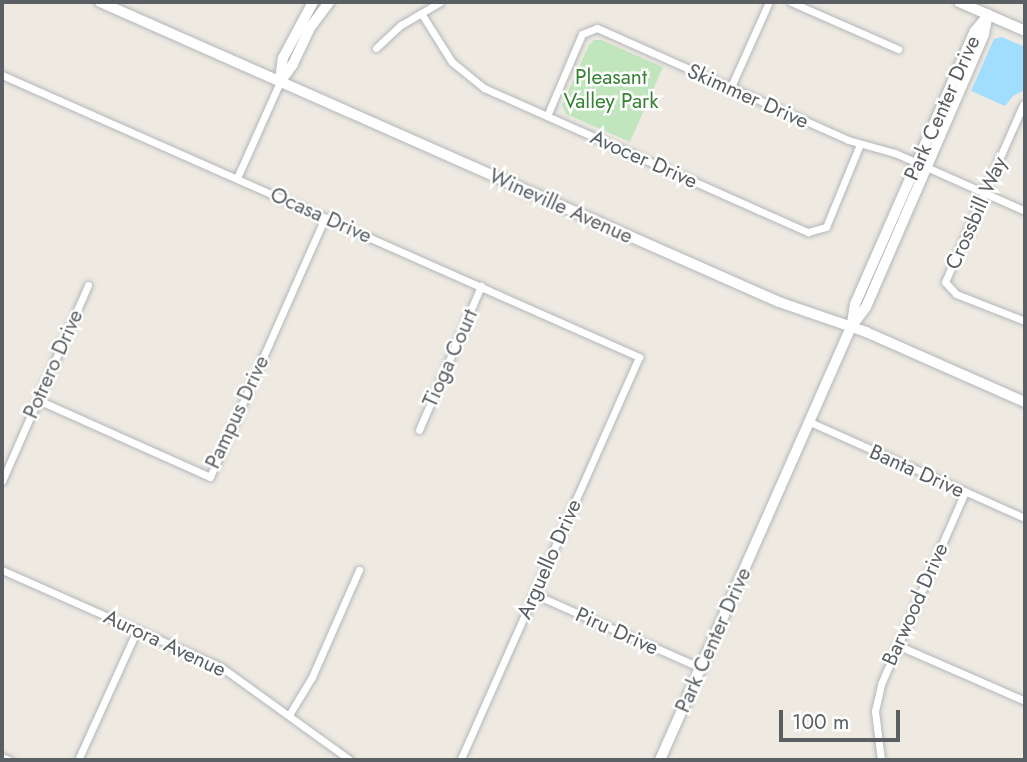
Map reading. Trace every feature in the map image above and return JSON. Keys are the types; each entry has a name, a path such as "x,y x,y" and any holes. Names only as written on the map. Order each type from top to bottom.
{"street":[{"name":"Wineville Avenue","path":"100,2 779,302 851,327 1025,402"},
{"path":"280,82 283,58 313,2"},
{"path":"237,178 280,82 293,64 309,29 329,2"},
{"path":"376,48 401,25 440,2"},
{"path":"730,89 769,2"},
{"path":"791,2 898,49"},
{"path":"959,2 1025,31"},
{"name":"Avocer Drive","path":"421,13 452,62 484,88 808,232 818,232 825,228 860,144"},
{"name":"Park Center Drive","path":"660,760 851,327 866,307 922,165 984,34 988,14"},
{"name":"Skimmer Drive","path":"547,116 582,34 597,28 730,89 860,144 887,150 1025,211"},
{"name":"Ocasa Drive","path":"2,75 639,357"},
{"name":"Crossbill Way","path":"1024,105 945,282 956,294 1025,321"},
{"name":"Pampus Drive","path":"38,400 210,477 325,217"},
{"name":"Potrero Drive","path":"2,481 88,285"},
{"name":"Tioga Court","path":"419,429 481,286"},
{"name":"Arguello Drive","path":"460,760 639,357"},
{"name":"Banta Drive","path":"810,422 1025,518"},
{"name":"Barwood Drive","path":"881,760 875,710 880,684 965,492"},
{"name":"Aurora Avenue","path":"2,570 221,667 351,760"},
{"path":"289,715 309,684 359,570"},
{"name":"Piru Drive","path":"534,594 701,668"},
{"path":"78,760 137,630"},
{"path":"897,645 1025,701"},
{"path":"2,757 9,760"}],"green space":[{"name":"Pleasant Valley Park","path":"594,40 601,40 663,67 630,142 566,114 562,105 589,45"}],"water":[{"path":"1002,37 1025,47 1025,90 1013,96 1005,106 971,91 994,39"}]}
